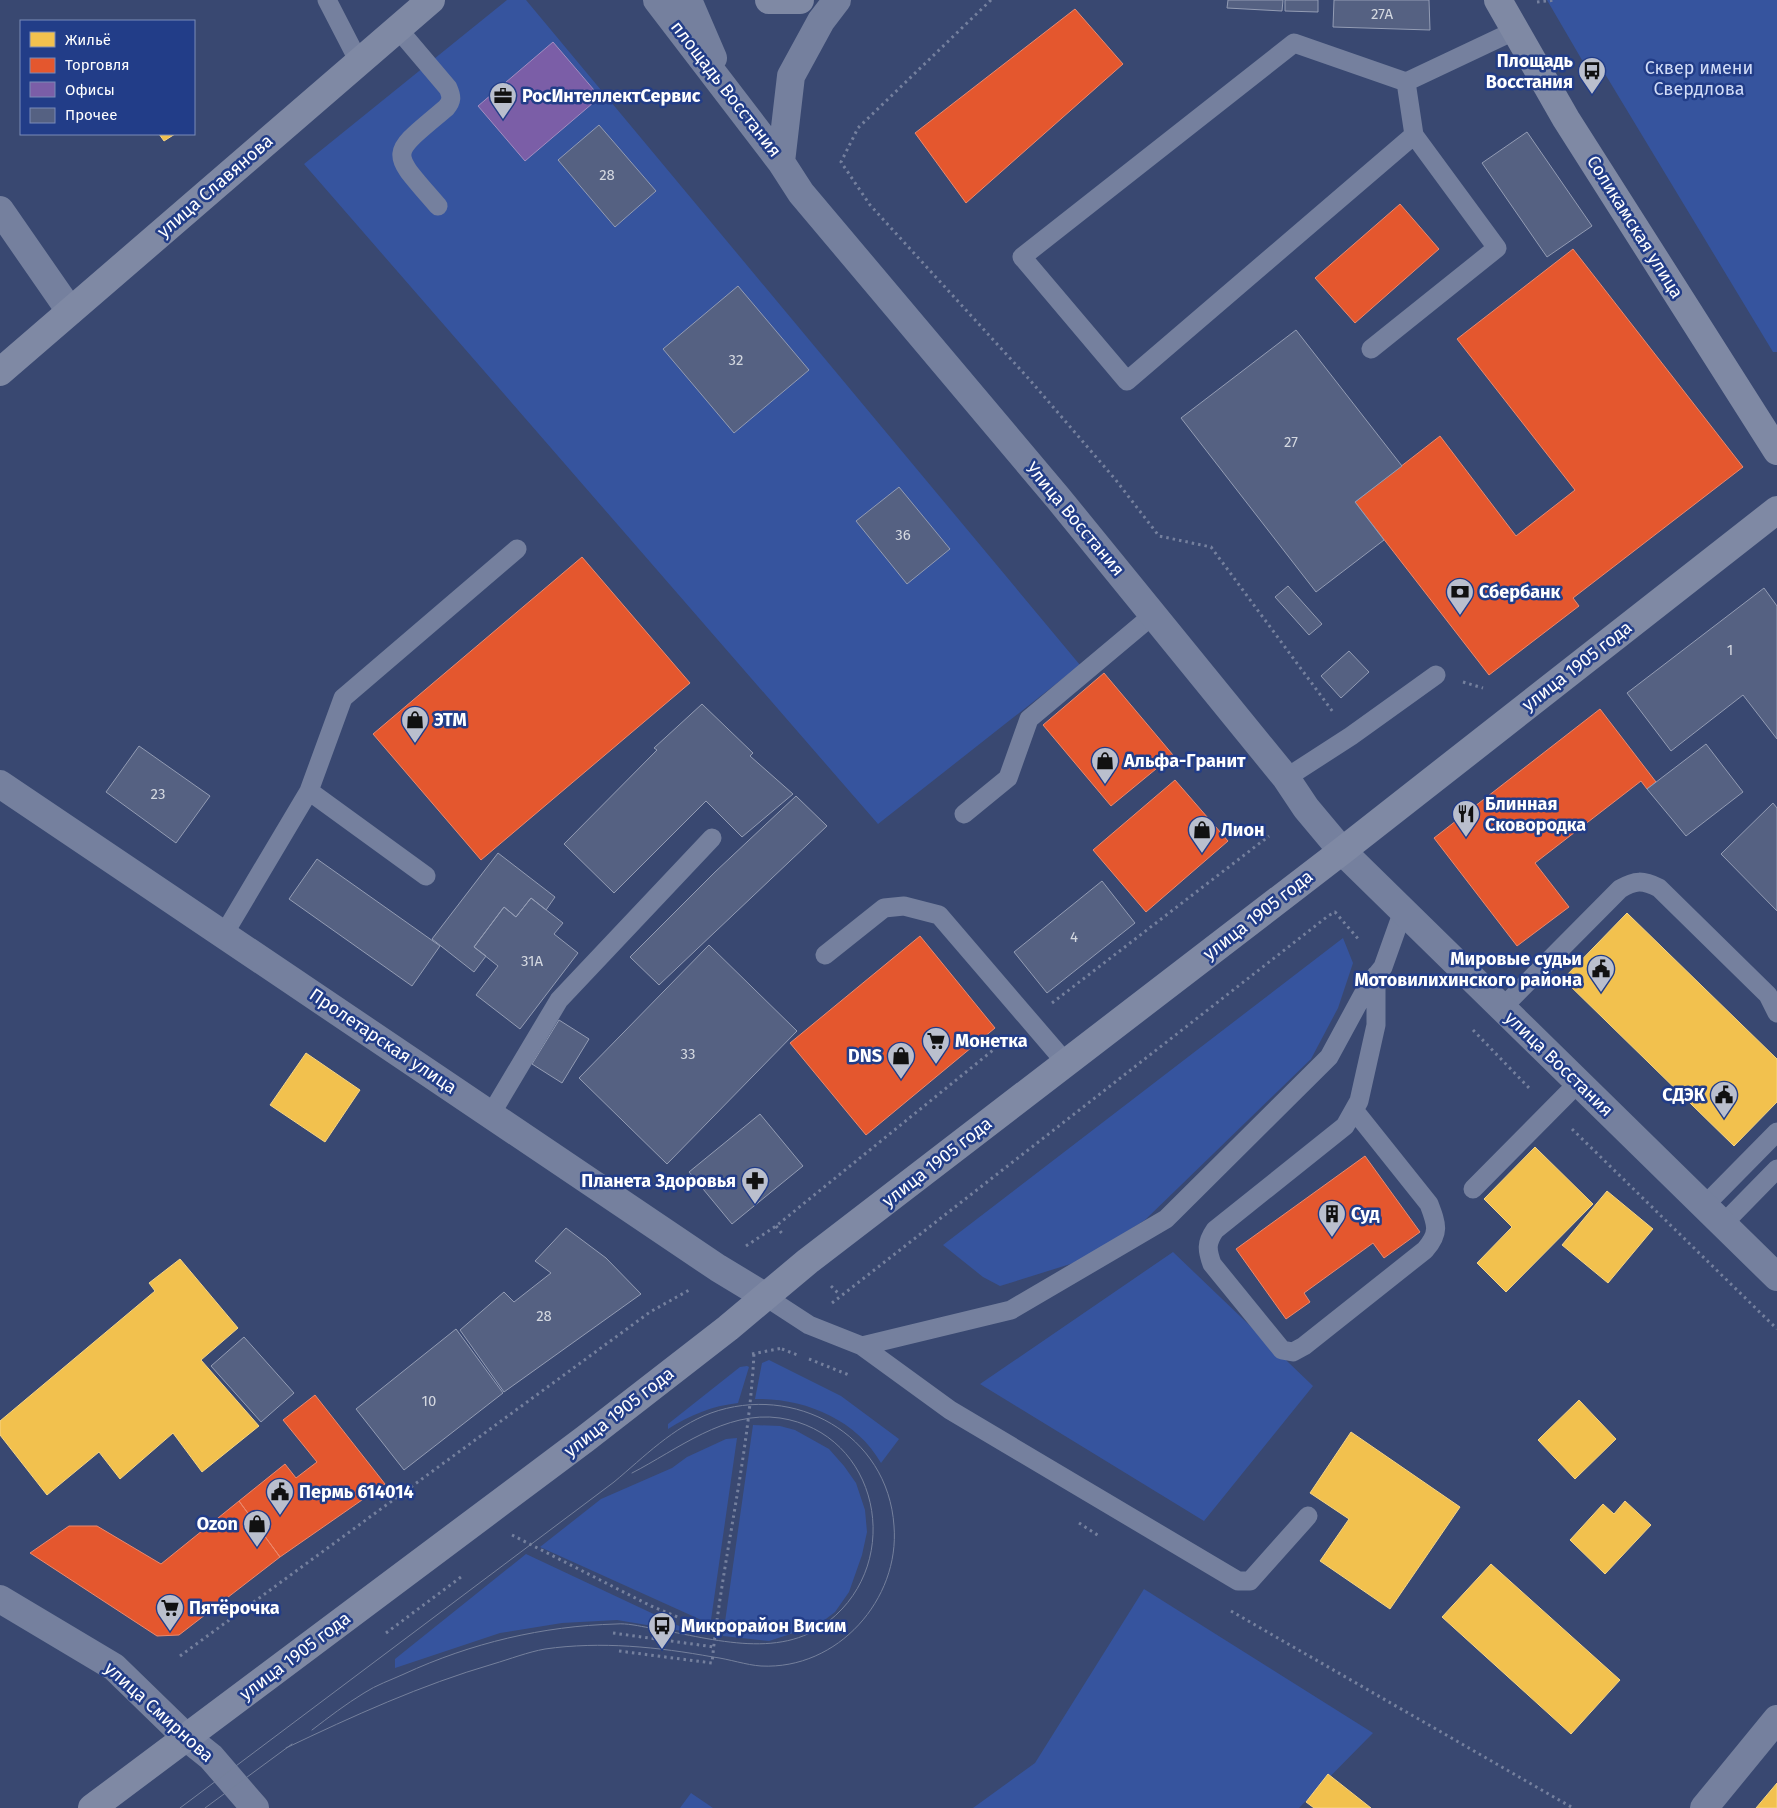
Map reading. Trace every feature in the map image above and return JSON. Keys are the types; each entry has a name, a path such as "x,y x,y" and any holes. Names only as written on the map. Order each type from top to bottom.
{"main road":[{"name":"улица Славянова","path":"0,372 431,0"},
{"path":"769,0 800,0"},
{"name":"Соликамская улица","path":"1498,0 1514,31 1566,118 1777,451"},
{"name":"улица 1905 года","path":"92,1808 585,1439 808,1261 1342,851 1777,510"}],"street":[{"name":"площадь Восстания","path":"657,0 781,162"},
{"path":"688,0 731,99"},
{"name":"площадь Восстания","path":"781,162 792,76 821,21 837,0"},
{"name":"Улица Восстания","path":"781,162 801,193 1153,615 1286,778 1306,808 1342,851"},
{"path":"0,210 70,311"},
{"name":"Пролетарская улица","path":"0,784 718,1268 766,1296"},
{"name":"улица Восстания","path":"1342,851 1777,1277"},
{"name":"улица Смирнова","path":"0,1599 114,1667 186,1737 212,1757 255,1808"},
{"path":"1704,1808 1777,1719"}],"lane":[{"path":"327,0 359,62"},
{"path":"398,28 452,95 451,102 446,108 406,141 401,150 401,158 406,168 438,206"},
{"path":"1414,136 1127,381 1022,257 1294,43 1406,82 1514,31"},
{"path":"1371,349 1497,248 1414,136 1406,82"},
{"path":"224,934 309,791 343,698 517,549"},
{"path":"964,814 1008,778 1029,720 1153,615"},
{"path":"1286,778 1351,736 1436,674"},
{"path":"309,791 426,876"},
{"path":"491,1114 559,1000 712,838"},
{"path":"1502,1008 1620,889 1632,882 1645,881 1659,888 1761,988 1768,995 1777,1013"},
{"path":"825,955 884,908 904,906 939,915 1066,1063"},
{"path":"862,1346 1011,1310 1166,1219 1329,1057 1376,975 1383,967 1404,911"},
{"path":"1354,1110 1430,1204 1436,1222 1435,1238 1425,1250 1304,1346 1293,1352 1282,1350 1212,1264 1208,1251 1208,1240 1215,1230 1345,1126 1359,1101 1376,1025 1376,975"},
{"path":"1473,1189 1578,1083"},
{"path":"1714,1215 1777,1132"},
{"path":"1714,1215 1777,1170"},
{"path":"766,1296 809,1325 862,1346 950,1410 1238,1581 1250,1581 1308,1516"}],"path":[{"path":"991,0 858,128 840,162 870,204 1029,379 1115,479 1159,536 1211,547 1351,736"},
{"path":"829,1305 1336,912"},
{"path":"740,1250 776,1226 784,1236"},
{"path":"831,1286 840,1295"},
{"path":"180,1656 650,1312 691,1290"},
{"path":"782,1349 853,1377"},
{"path":"619,1651 712,1663 747,1419 754,1353"},
{"path":"1085,1527 1102,1537"},
{"path":"511,1534 651,1606 716,1633"},
{"path":"390,1630 450,1586"},
{"path":"1222,1606 1573,1808"},
{"path":"613,1633 714,1647"}],"green space":[{"path":"507,0 526,0 1080,665 878,824 304,164"},
{"name":"Сквер имени Свердлова","path":"1547,0 1777,0 1777,352 1773,352 1596,59 1582,60"},
{"path":"1343,938 1353,963 1338,1008 1311,1059 1145,1220 1080,1261 1000,1286 983,1277 943,1245"},
{"path":"1173,1252 1313,1386 1204,1521 980,1384"},
{"path":"769,1360 841,1396 899,1439 881,1463 858,1434 827,1414 792,1402 755,1399 762,1363"},
{"path":"740,1367 749,1367 738,1403 719,1406 702,1412 668,1429 668,1424"},
{"path":"753,1425 780,1426 795,1430 829,1449 856,1483 865,1510 867,1532 862,1555 849,1592 835,1612 818,1625 769,1641 723,1636"},
{"path":"737,1438 711,1620 708,1623 540,1547 601,1499 672,1468 687,1457 726,1439"},
{"path":"526,1554 694,1633 617,1620 562,1623 500,1633 395,1668 395,1659"},
{"path":"1144,1589 1373,1733 1299,1808 973,1808 1035,1763"},
{"path":"691,1793 713,1808 680,1808"}],"building: Жильё":[{"path":"160,135 173,135 164,141"},
{"path":"1627,913 1777,1059 1777,1102 1734,1146 1563,979"},
{"path":"306,1053 360,1090 325,1142 270,1105"},
{"path":"1535,1147 1593,1204 1506,1292 1477,1263 1512,1227 1484,1199"},
{"path":"1607,1191 1653,1229 1608,1283 1562,1245"},
{"path":"180,1259 238,1328 201,1360 259,1426 202,1472 173,1433 120,1479 99,1452 47,1495 0,1435 0,1421 155,1291 149,1283"},
{"path":"1579,1400 1616,1439 1575,1479 1538,1440"},
{"path":"1351,1432 1460,1507 1390,1609 1320,1561 1349,1519 1310,1493"},
{"path":"1625,1501 1651,1525 1605,1574 1570,1540 1603,1504 1614,1514"},
{"path":"1491,1564 1620,1680 1571,1734 1442,1617"},
{"path":"1328,1774 1371,1808 1314,1808 1306,1802"},
{"path":"1777,1783 1777,1808 1756,1808"}],"building: Торговля":[{"path":"1075,9 1123,64 966,203 915,133"},
{"path":"1400,204 1439,249 1355,323 1315,278"},
{"path":"1573,249 1743,467 1573,598 1579,606 1489,675 1355,502 1440,436 1516,536 1575,490 1457,339"},
{"path":"582,557 690,683 481,860 373,734"},
{"path":"1104,673 1173,755 1111,806 1043,725"},
{"path":"1600,709 1656,782 1647,789 1641,781 1535,863 1569,907 1517,946 1434,838"},
{"path":"1175,780 1228,841 1146,912 1093,850"},
{"path":"920,936 995,1028 866,1135 790,1043"},
{"name":"Суд","path":"1365,1156 1420,1232 1384,1258 1373,1243 1304,1293 1310,1302 1286,1319 1236,1249"},
{"path":"315,1395 385,1484 280,1557 239,1501 285,1464 296,1478 317,1462 283,1420"},
{"path":"239,1501 280,1557 179,1635 157,1636 30,1553 69,1526 97,1526 161,1564"}],"building: Офисы":[{"path":"553,42 600,97 525,161 478,106"}],"building: Прочее":[{"path":"1228,0 1283,0 1282,11 1227,8"},
{"path":"1285,0 1318,0 1318,12 1285,11"},
{"path":"1334,0 1429,0 1430,30 1333,27"},
{"path":"599,125 656,191 615,227 558,160"},
{"path":"1527,132 1592,226 1547,257 1482,163"},
{"path":"738,286 809,370 734,433 663,349"},
{"path":"1296,330 1402,466 1355,502 1384,540 1316,592 1181,418"},
{"path":"899,487 950,549 907,584 856,521"},
{"path":"1288,586 1322,624 1309,635 1275,597"},
{"path":"1764,588 1777,606 1777,739 1743,695 1671,751 1627,693"},
{"path":"1349,651 1369,672 1341,698 1321,676"},
{"path":"702,704 753,753 750,756 793,794 742,837 706,801 614,893 564,844 657,750 654,748"},
{"path":"1706,744 1743,792 1686,836 1647,789"},
{"path":"139,746 210,796 176,843 106,792"},
{"path":"796,796 827,826 659,985 630,957 715,872"},
{"path":"1773,803 1777,808 1777,911 1721,854"},
{"path":"498,853 555,897 546,910 531,898 516,917 504,907 474,947 486,956 474,972 432,939"},
{"path":"317,859 440,946 412,986 289,899"},
{"path":"1102,881 1135,923 1047,993 1014,952"},
{"path":"531,898 563,923 554,934 578,953 520,1029 476,995 498,966 474,947 504,907 516,917"},
{"path":"709,945 797,1031 667,1164 579,1078"},
{"path":"559,1020 589,1039 562,1083 532,1064"},
{"path":"760,1114 803,1166 732,1224 689,1172"},
{"path":"566,1228 606,1258 641,1294 504,1392 460,1330 504,1292 514,1302 551,1273 535,1261"},
{"path":"456,1329 503,1393 404,1470 356,1409"},
{"path":"244,1337 294,1393 261,1422 211,1366"}],"tram line":[{"path":"180,1808 614,1482 660,1443 697,1419 711,1413 742,1405 774,1405 804,1411 831,1424 855,1442 875,1465 888,1494 894,1526 893,1553 887,1579 875,1603 859,1625 839,1643 815,1656 789,1664 761,1666 692,1653 629,1646 587,1645 545,1649 440,1681 362,1713 286,1748"},
{"path":"312,1730 369,1690 455,1653 508,1638 562,1628 624,1624 719,1641 765,1644 788,1641 809,1633 829,1621 853,1596 867,1566 873,1534 870,1503 859,1473 840,1448 814,1429 780,1418 760,1417 740,1420 702,1434 632,1473"},
{"path":"205,1808 292,1744"}],"place":[{"name":"Площадь Восстания","path":"1592,95"},
{"name":"РосИнтеллектСервис","path":"503,120"},
{"name":"Сбербанк","path":"1460,616"},
{"name":"ЭТМ","path":"415,744"},
{"name":"Альфа-Гранит","path":"1105,785"},
{"name":"Блинная Сковородка","path":"1466,838"},
{"name":"Лион","path":"1202,854"},
{"name":"Мировые судьи Мотовилихинского района","path":"1601,993"},
{"name":"Монетка","path":"936,1065"},
{"name":"DNS","path":"901,1080"},
{"name":"СДЭК","path":"1724,1119"},
{"name":"Планета Здоровья","path":"755,1205"},
{"name":"Суд","path":"1332,1238"},
{"name":"Пермь 614014","path":"280,1516"},
{"name":"Ozon","path":"257,1548"},
{"name":"Пятёрочка","path":"170,1632"},
{"name":"Микрорайон Висим","path":"662,1650"}]}
